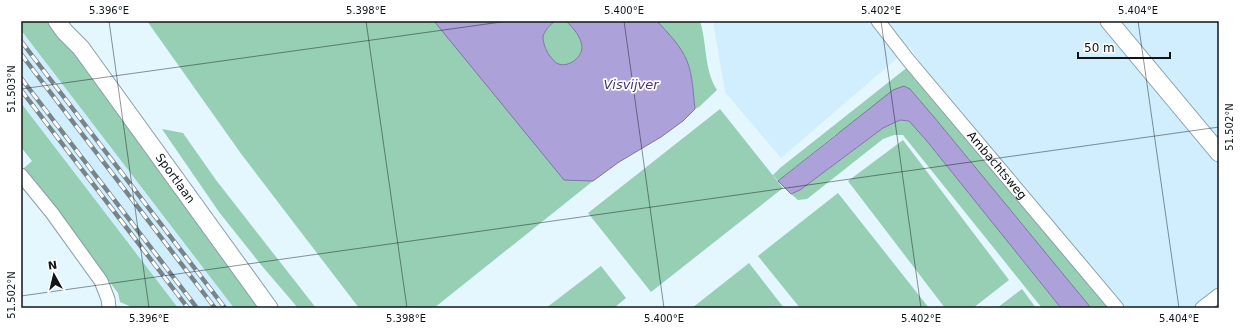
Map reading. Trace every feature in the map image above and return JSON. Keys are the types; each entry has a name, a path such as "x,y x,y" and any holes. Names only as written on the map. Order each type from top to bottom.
{"street":[{"name":"Sportlaan","path":"57,21 64,32 81,48 269,308"},
{"name":"Sportlaan","path":"69,21 81,48"},
{"name":"Ambachtsweg","path":"878,21 909,61 1118,308"},
{"path":"1110,21 1219,153"},
{"path":"21,175 52,213 101,281 108,299 109,308"},
{"path":"1202,308 1219,295"}],"shaded area":[{"path":"21,21 258,308 138,308 25,168 32,161 21,113"},
{"path":"713,21 1219,21 1219,308 1075,308 910,47 781,158 725,92"}],"green space":[{"path":"21,21 52,21 260,308 234,308 21,30"},
{"path":"147,21 434,21 585,180 593,181 434,308 359,308 242,155"},
{"path":"556,21 566,21 580,39 582,47 579,56 568,64 563,65 555,62 549,55 544,44 543,37 545,32 550,25"},
{"path":"657,21 700,21 710,74 717,90 695,109 692,79 687,61 678,45"},
{"path":"909,66 1108,308 1091,308 910,89 835,135 778,181 773,175"},
{"path":"21,103 178,308 134,308 120,302 118,293 24,168 32,161 21,147"},
{"path":"720,109 783,188 651,292 588,213"},
{"path":"900,120 909,121 912,123 1061,308 1042,308 903,135 894,135 883,139 807,199 798,200 791,194 800,190 883,128"},
{"path":"162,129 183,133 216,180 316,308 298,308 219,212"},
{"path":"903,140 1009,280 973,308 945,308 848,181"},
{"path":"838,193 929,308 800,308 758,256"},
{"path":"749,263 784,308 692,308"},
{"path":"601,266 626,298 614,308 546,308"},
{"path":"1022,289 1036,308 997,308"}],"water":[{"name":"Visvijver","path":"434,21 556,21 550,25 543,37 549,55 555,62 563,65 576,59 579,56 582,47 574,29 566,21 657,21 678,45 687,61 692,79 695,109 683,121 661,137 619,162 593,181 564,180"},
{"path":"904,86 910,89 934,117 1091,308 1061,308 926,140 909,121 900,120 883,128 800,190 791,194 778,181 893,90"}],"railway":[{"path":"21,41 225,308"},
{"path":"21,54 215,308"},
{"path":"21,78 197,308"},
{"path":"21,90 188,308"}]}
